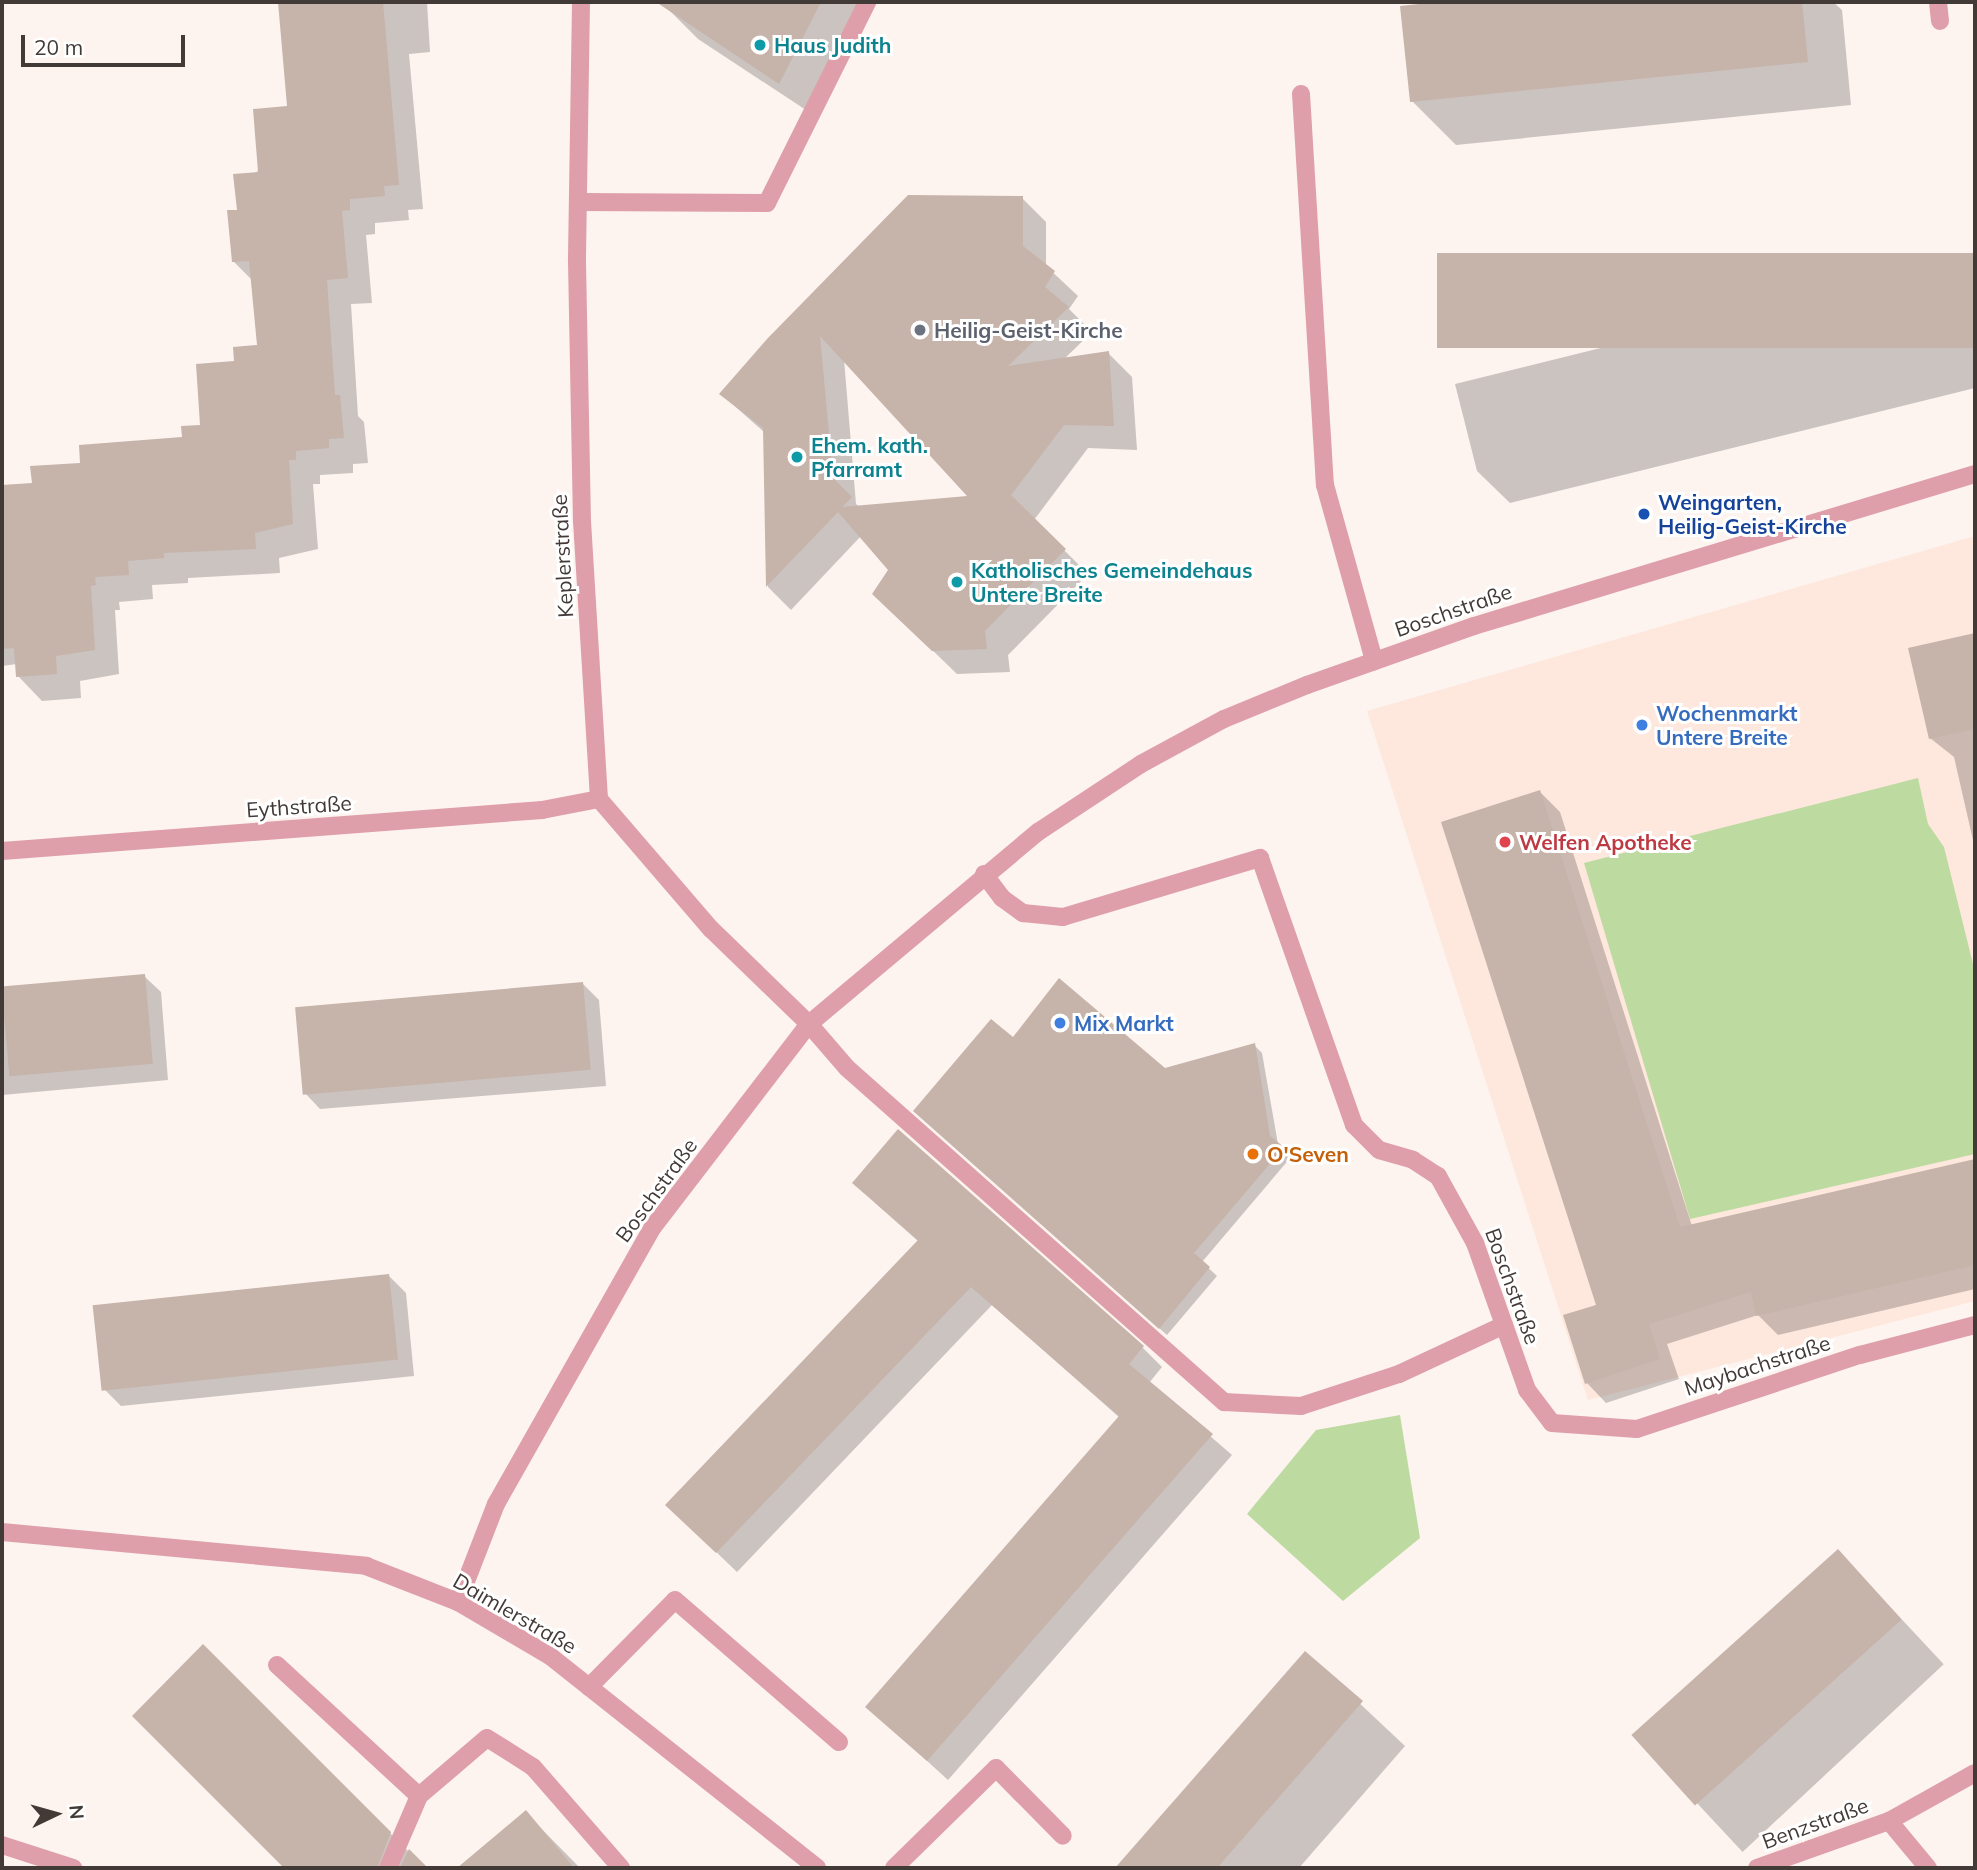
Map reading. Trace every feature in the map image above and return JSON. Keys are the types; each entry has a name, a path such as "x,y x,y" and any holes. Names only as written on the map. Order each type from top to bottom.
{"street":[{"name":"Keplerstraße","path":"582,2 578,202 582,521 599,799"},
{"path":"578,202 768,203 867,2"},
{"path":"1938,2 1940,21"},
{"path":"1301,94 1325,485 1374,661"},
{"name":"Boschstraße","path":"458,1602 496,1504 653,1227 809,1024 984,874 1141,764 1224,719 1474,626 1975,474"},
{"path":"599,799 711,929 809,1024 847,1068 1224,1402 1301,1406 1399,1374 1504,1325"},
{"name":"Eythstraße","path":"2,851 542,810 599,799"},
{"name":"Boschstraße","path":"984,874 1002,898 1023,913 1063,917 1260,858 1354,1125 1379,1150 1413,1160 1438,1176 1475,1243 1527,1390 1552,1423"},
{"name":"Maybachstraße","path":"1552,1423 1637,1429 1860,1356 1975,1325"},
{"name":"Daimlerstraße","path":"2,1532 366,1566 458,1602 550,1656 817,1868"},
{"path":"589,1687 675,1600 839,1742"},
{"path":"277,1665 419,1796"},
{"path":"388,1868 419,1796 487,1738 533,1767 621,1868"},
{"path":"894,1868 996,1768 1063,1836"},
{"name":"Benzstraße","path":"1757,1868 1889,1821 1975,1773"},
{"name":"Benzstraße","path":"1889,1821 1928,1868"},
{"path":"2,1844 73,1868"}],"shaded area":[{"path":"1975,536 1975,1301 1588,1400 1367,711"}],"green space":[{"path":"1918,778 1928,824 1944,847 1975,972 1975,1154 1690,1219 1584,863"},
{"path":"1400,1415 1420,1538 1343,1601 1247,1514 1316,1430"}],"building":[{"path":"278,2 383,2 399,185 384,186 385,196 350,199 350,210 342,211 348,278 327,280 335,395 340,395 344,438 329,439 329,448 296,451 296,460 289,460 293,524 255,533 256,549 164,553 164,558 128,561 129,575 95,577 96,585 91,586 95,650 56,656 57,674 16,677 14,648 2,649 2,485 32,483 30,466 80,463 79,445 182,437 181,426 200,425 196,364 234,361 233,347 257,345 249,261 232,262 227,210 237,210 233,174 258,172 253,109 287,106"},
{"name":"Haus Judith","path":"656,2 821,2 779,84"},
{"path":"1438,2 1802,2 1808,62 1410,102 1400,6"},
{"path":"908,195 1023,196 1023,246 1055,271 1045,287 1069,307 1008,366 1109,351 1114,426 1064,425 1011,495 1066,549 985,631 987,649 932,651 872,594 888,570 838,512 766,587 763,428 719,394 767,339","holes":["820,336 967,496 842,507 852,497 833,478"]},
{"path":"1437,253 1975,253 1975,348 1437,348"},
{"path":"1975,633 1975,729 1929,739 1908,648"},
{"path":"1540,790 1680,1227 1975,1159 1975,1265 1756,1316 1751,1292 1649,1324 1660,1359 1585,1384 1563,1315 1596,1305 1441,822"},
{"path":"145,974 153,1064 9,1076 2,987"},
{"path":"1059,978 1165,1068 1255,1043 1270,1136 1284,1147 1194,1253 1210,1267 1159,1329 913,1111 991,1019 1013,1037"},
{"path":"583,982 591,1070 303,1095 295,1007"},
{"path":"898,1129 1144,1346 1129,1364 1213,1434 927,1761 865,1707 1119,1416 971,1287 716,1553 665,1505 918,1240 852,1183"},
{"path":"389,1274 398,1360 102,1391 93,1305"},
{"path":"1838,1549 1902,1620 1695,1806 1631,1735"},
{"path":"203,1644 391,1832 377,1868 284,1868 132,1716"},
{"path":"1305,1651 1363,1701 1217,1868 1115,1868"},
{"path":"526,1810 574,1868 457,1868"},
{"path":"409,1849 428,1868 400,1868"}],"place":[{"name":"Haus Judith","path":"760,45"},
{"name":"Heilig-Geist-Kirche","path":"920,330"},
{"name":"Ehem. kath. Pfarramt","path":"797,457"},
{"name":"Weingarten, Heilig-Geist-Kirche","path":"1644,514"},
{"name":"Katholisches Gemeindehaus Untere Breite","path":"957,582"},
{"name":"Wochenmarkt Untere Breite","path":"1642,725"},
{"name":"Welfen Apotheke","path":"1505,842"},
{"name":"Mix Markt","path":"1060,1023"},
{"name":"O'Seven","path":"1253,1154"}]}
